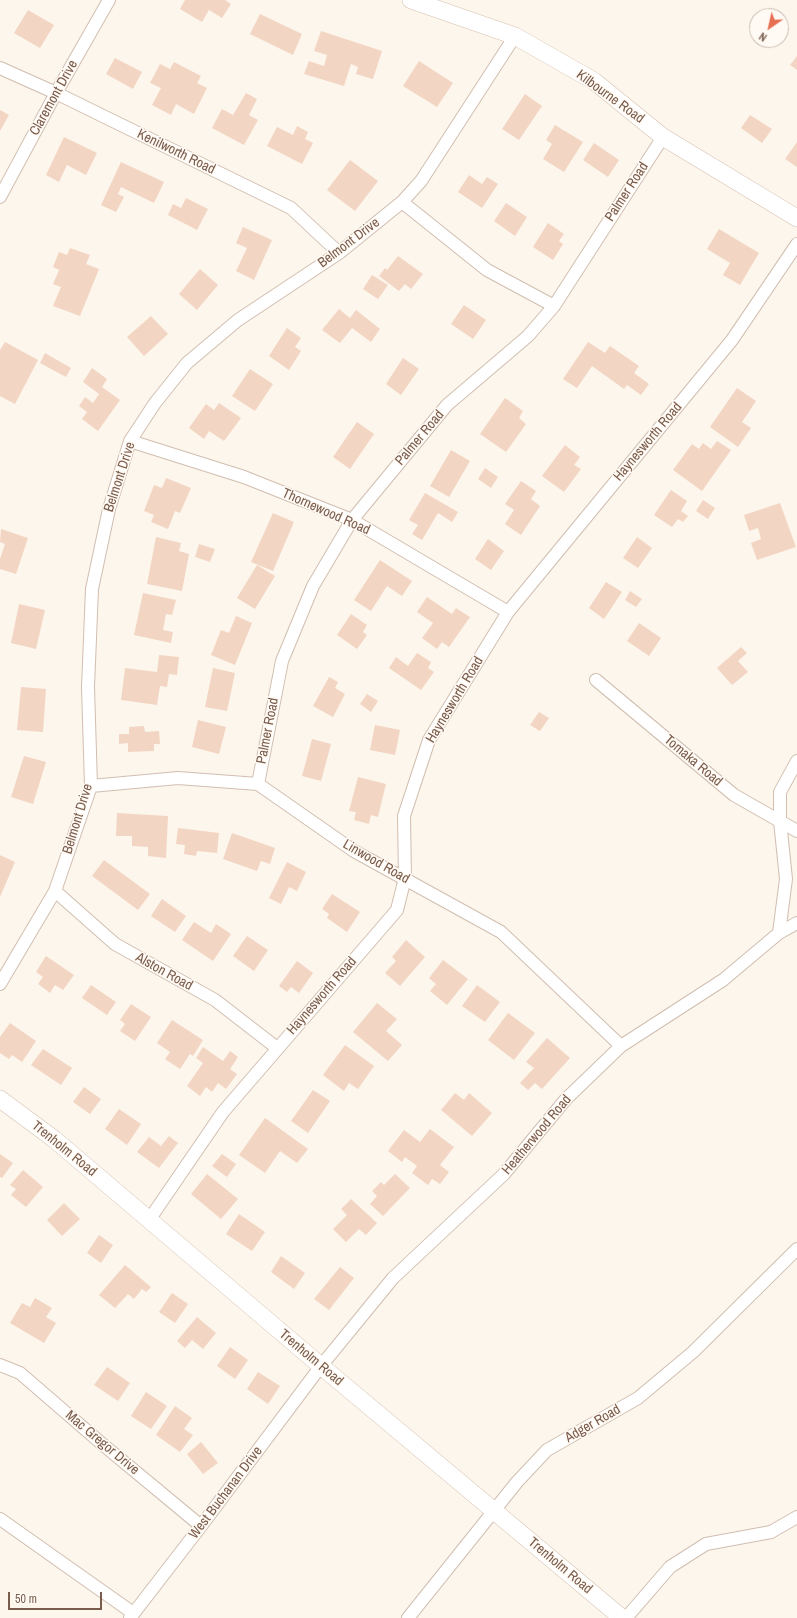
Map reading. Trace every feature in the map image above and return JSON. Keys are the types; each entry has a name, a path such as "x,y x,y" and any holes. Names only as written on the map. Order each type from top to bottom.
{"main road":[{"name":"Kilbourne Road","path":"411,0 515,36 594,82 663,136 797,218"},
{"name":"Trenholm Road","path":"0,1100 54,1139 321,1366 622,1618"}],"street":[{"name":"Claremont Drive","path":"0,197 56,93 109,0"},
{"name":"Belmont Drive","path":"0,984 55,891 91,786 88,687 92,589 109,509 130,441 155,402 187,363 238,320 339,253 402,202 421,181 515,36"},
{"name":"Kenilworth Road","path":"0,68 56,93 291,208 339,253"},
{"name":"Palmer Road","path":"258,784 282,660 313,586 352,520 448,405 528,336 554,306 663,136"},
{"path":"402,202 487,270 554,306"},
{"name":"Haynesworth Road","path":"149,1220 223,1112 396,910 405,878 404,816 429,740 508,612 732,340 797,244"},
{"name":"Thornewood Road","path":"130,441 244,477 352,520 508,612"},
{"name":"Tomaka Road","path":"596,680 734,795 797,831"},
{"path":"779,933 786,879 780,821 780,792 797,761"},
{"path":"91,786 178,778 258,784"},
{"name":"Linwood Road","path":"258,784 354,851 501,932 622,1046"},
{"name":"Alston Road","path":"55,891 115,944 215,1000 277,1048"},
{"name":"Heatherwood Road","path":"321,1366 393,1278 504,1174 566,1099 622,1046 723,980 779,933 797,923"},
{"name":"Adger Road","path":"408,1618 493,1511 517,1482 547,1450 638,1398 693,1352 797,1249"},
{"name":"Mac Gregor Drive","path":"0,1365 20,1373 201,1526"},
{"name":"West Buchanan Drive","path":"132,1616 321,1366"},
{"path":"626,1618 670,1567 706,1544 771,1532 797,1517"},
{"path":"0,1519 132,1616"}],"building":[{"path":"185,0 225,0 231,4 222,18 209,10 202,22 180,9"},
{"path":"28,10 54,25 40,48 14,33"},
{"path":"260,14 302,34 293,55 250,34"},
{"path":"321,31 382,51 373,79 356,74 358,67 351,64 344,86 304,74 309,61 324,66 327,55 314,51"},
{"path":"797,56 797,70 790,65"},
{"path":"115,58 142,72 133,89 106,74"},
{"path":"419,61 453,83 437,107 403,86"},
{"path":"174,62 201,76 197,83 207,88 194,114 176,104 171,115 152,105 161,88 150,83 160,64 170,69"},
{"path":"246,93 257,99 249,115 258,120 244,145 212,128 222,109 233,115"},
{"path":"525,94 542,106 519,140 502,129"},
{"path":"0,110 9,115 0,131"},
{"path":"750,115 772,129 762,143 741,128"},
{"path":"555,125 583,142 564,172 543,159 552,144 546,140"},
{"path":"297,126 308,132 305,139 313,143 302,164 267,146 277,127 293,135"},
{"path":"64,137 97,153 86,175 67,165 59,182 46,175"},
{"path":"797,142 797,167 785,159"},
{"path":"594,143 619,160 608,177 583,160"},
{"path":"350,160 378,181 355,211 327,190"},
{"path":"121,162 164,182 154,203 121,187 118,194 124,197 116,212 101,205"},
{"path":"469,175 482,184 487,177 498,184 482,208 458,192"},
{"path":"186,198 208,209 197,230 168,215 173,204 181,208"},
{"path":"506,203 527,217 515,236 494,221"},
{"path":"548,223 564,234 559,241 563,244 553,260 533,247"},
{"path":"243,227 272,240 254,280 236,271 247,248 236,243"},
{"path":"719,229 759,253 740,285 723,275 730,263 707,249"},
{"path":"70,248 90,255 86,264 99,269 80,316 53,306 61,287 53,284 59,270 53,267 59,252 67,255"},
{"path":"398,256 423,274 411,289 405,284 399,291 379,276 385,268 387,270"},
{"path":"200,269 218,285 197,310 179,294"},
{"path":"372,275 388,285 378,299 363,289"},
{"path":"464,305 486,320 473,339 451,324"},
{"path":"339,309 350,318 356,310 380,329 371,342 352,328 340,343 322,330"},
{"path":"151,316 168,334 144,356 127,337"},
{"path":"287,328 301,338 295,347 301,351 289,370 269,356"},
{"path":"5,342 38,360 15,404 0,396 0,350"},
{"path":"588,342 605,353 610,346 639,366 634,373 649,384 641,395 627,385 624,389 592,366 577,388 563,379"},
{"path":"45,353 71,368 66,377 40,363"},
{"path":"403,358 419,369 401,395 386,384"},
{"path":"92,368 107,379 102,387 120,400 98,431 82,419 87,412 79,406 85,397 93,403 99,394 83,382"},
{"path":"250,369 273,384 255,411 232,396"},
{"path":"737,388 756,401 742,422 751,428 738,447 710,427"},
{"path":"505,398 523,411 519,418 526,424 506,452 480,434"},
{"path":"219,403 241,418 224,441 209,431 204,439 189,428 206,404 214,410"},
{"path":"357,422 374,434 350,469 333,457"},
{"path":"717,441 731,450 702,491 673,470 692,444 699,449 703,443 711,449"},
{"path":"565,445 580,457 574,465 581,469 564,492 542,476"},
{"path":"451,450 470,461 449,497 430,486"},
{"path":"485,468 498,477 491,488 478,479"},
{"path":"166,478 191,488 180,513 175,511 168,529 151,522 154,515 144,511 154,485 162,488"},
{"path":"521,481 536,491 531,499 540,506 521,535 505,524 514,510 505,504"},
{"path":"671,490 687,501 681,511 688,516 683,522 678,519 672,527 654,515"},
{"path":"425,493 458,512 452,522 438,513 422,540 412,534 418,525 409,520"},
{"path":"703,500 715,508 708,519 696,511"},
{"path":"780,503 796,547 757,560 751,543 761,539 758,528 749,531 744,515"},
{"path":"273,513 294,522 273,571 251,562"},
{"path":"1,529 28,538 16,574 0,569 0,559 5,544 0,542"},
{"path":"156,537 181,543 179,551 189,554 182,591 147,584"},
{"path":"637,537 652,548 638,568 623,558"},
{"path":"488,539 504,551 491,570 475,559"},
{"path":"199,544 215,549 210,562 195,557"},
{"path":"380,560 412,581 402,596 387,586 371,611 354,600"},
{"path":"257,565 275,576 255,609 237,598"},
{"path":"606,582 622,592 604,619 589,608"},
{"path":"630,591 642,599 636,607 625,600"},
{"path":"143,593 176,600 172,615 166,614 163,630 173,632 171,643 134,635"},
{"path":"427,597 452,614 456,608 470,617 449,647 442,642 437,649 422,638 433,623 417,612"},
{"path":"19,604 45,610 36,649 11,643"},
{"path":"351,614 367,625 363,632 367,635 357,649 337,635"},
{"path":"236,616 252,623 235,665 211,655 221,630 229,633"},
{"path":"639,623 661,638 649,656 627,641"},
{"path":"741,647 747,653 738,661 748,672 732,685 717,668"},
{"path":"417,653 431,662 428,668 434,672 421,690 389,668 396,657 408,666"},
{"path":"159,655 179,657 177,675 169,674 167,687 160,686 157,705 121,700 125,668 157,672"},
{"path":"213,668 235,673 227,711 205,707"},
{"path":"329,677 338,682 335,688 345,694 333,717 313,706"},
{"path":"21,687 46,689 43,732 17,730"},
{"path":"367,694 378,701 371,712 360,704"},
{"path":"539,712 549,718 540,731 530,725"},
{"path":"198,720 226,727 219,754 192,747"},
{"path":"375,725 400,730 395,755 370,750"},
{"path":"144,726 145,732 159,731 160,744 154,744 154,751 128,752 128,743 119,744 119,734 129,734 129,727"},
{"path":"312,739 331,744 321,781 302,776"},
{"path":"24,756 46,762 33,804 11,797"},
{"path":"358,777 386,784 378,817 371,815 369,824 354,820 356,812 349,811"},
{"path":"117,813 168,816 166,858 148,856 148,847 132,846 132,836 116,836"},
{"path":"178,828 219,833 217,853 197,851 196,856 184,854 185,845 176,844"},
{"path":"232,833 275,848 270,864 261,861 257,871 223,859"},
{"path":"0,855 15,862 0,897"},
{"path":"104,860 150,894 138,910 92,876"},
{"path":"287,862 306,872 297,891 289,887 281,904 269,898"},
{"path":"332,894 360,912 347,932 327,918 329,914 322,909"},
{"path":"162,899 186,916 175,932 151,916"},
{"path":"194,922 211,933 216,924 231,934 213,961 182,940"},
{"path":"247,936 268,950 254,971 233,956"},
{"path":"406,940 425,957 400,986 385,973 396,961 392,957"},
{"path":"46,956 74,975 63,990 55,985 50,993 38,984 43,977 36,972"},
{"path":"443,960 468,979 447,1005 430,991 436,984 429,978"},
{"path":"297,961 313,973 299,993 291,987 287,992 279,986"},
{"path":"91,985 116,1002 107,1015 82,998"},
{"path":"477,985 500,1002 485,1022 462,1006"},
{"path":"377,1003 397,1019 386,1031 402,1045 388,1061 353,1032"},
{"path":"131,1004 151,1017 135,1041 120,1031 125,1024 120,1020"},
{"path":"508,1013 535,1033 514,1060 488,1040"},
{"path":"172,1020 203,1040 193,1056 190,1054 180,1069 165,1059 170,1052 157,1043"},
{"path":"10,1023 36,1041 22,1062 12,1055 9,1059 0,1053 0,1037"},
{"path":"547,1038 570,1058 542,1089 535,1083 528,1090 520,1083 534,1068 526,1062"},
{"path":"345,1045 374,1066 358,1089 349,1083 344,1091 323,1075"},
{"path":"203,1047 223,1061 230,1051 238,1057 230,1069 237,1074 226,1089 218,1083 212,1092 206,1087 200,1096 187,1086 203,1063 196,1058"},
{"path":"43,1049 72,1068 61,1085 31,1065"},
{"path":"84,1087 101,1099 90,1114 73,1102"},
{"path":"313,1090 330,1101 308,1133 291,1121"},
{"path":"455,1093 464,1100 469,1093 492,1113 472,1136 441,1110"},
{"path":"119,1109 141,1124 127,1145 105,1129"},
{"path":"265,1118 308,1149 297,1163 280,1151 265,1173 239,1155"},
{"path":"430,1129 454,1147 440,1165 449,1172 440,1184 432,1179 428,1185 412,1173 417,1166 405,1157 402,1162 388,1151 404,1130 420,1142"},
{"path":"169,1136 178,1143 159,1168 137,1152 149,1137 161,1146"},
{"path":"0,1154 13,1163 2,1178 0,1177"},
{"path":"222,1154 236,1164 227,1177 212,1166"},
{"path":"23,1170 43,1187 26,1207 11,1195 16,1189 10,1185"},
{"path":"207,1174 238,1199 221,1219 191,1194"},
{"path":"395,1174 410,1188 383,1216 370,1204 377,1196 372,1191 381,1182 384,1185"},
{"path":"351,1199 377,1223 366,1235 359,1229 346,1242 333,1229 347,1215 341,1209"},
{"path":"64,1203 80,1219 62,1236 47,1220"},
{"path":"239,1214 265,1232 252,1251 226,1234"},
{"path":"99,1235 113,1245 101,1263 87,1253"},
{"path":"281,1256 305,1273 294,1289 271,1272"},
{"path":"125,1265 151,1287 146,1292 142,1289 134,1299 128,1294 115,1308 99,1295"},
{"path":"340,1267 354,1278 329,1310 314,1299"},
{"path":"172,1293 188,1304 175,1323 159,1312"},
{"path":"35,1298 52,1308 46,1317 56,1323 44,1343 10,1323 22,1303 30,1307"},
{"path":"197,1317 216,1333 203,1349 192,1340 185,1348 177,1341"},
{"path":"230,1347 248,1360 235,1379 217,1366"},
{"path":"107,1367 130,1383 118,1401 94,1385"},
{"path":"258,1372 280,1386 268,1404 247,1389"},
{"path":"146,1392 167,1406 151,1429 131,1416"},
{"path":"175,1406 192,1418 184,1429 193,1435 180,1452 156,1435"},
{"path":"201,1442 218,1463 203,1474 187,1454"}]}
